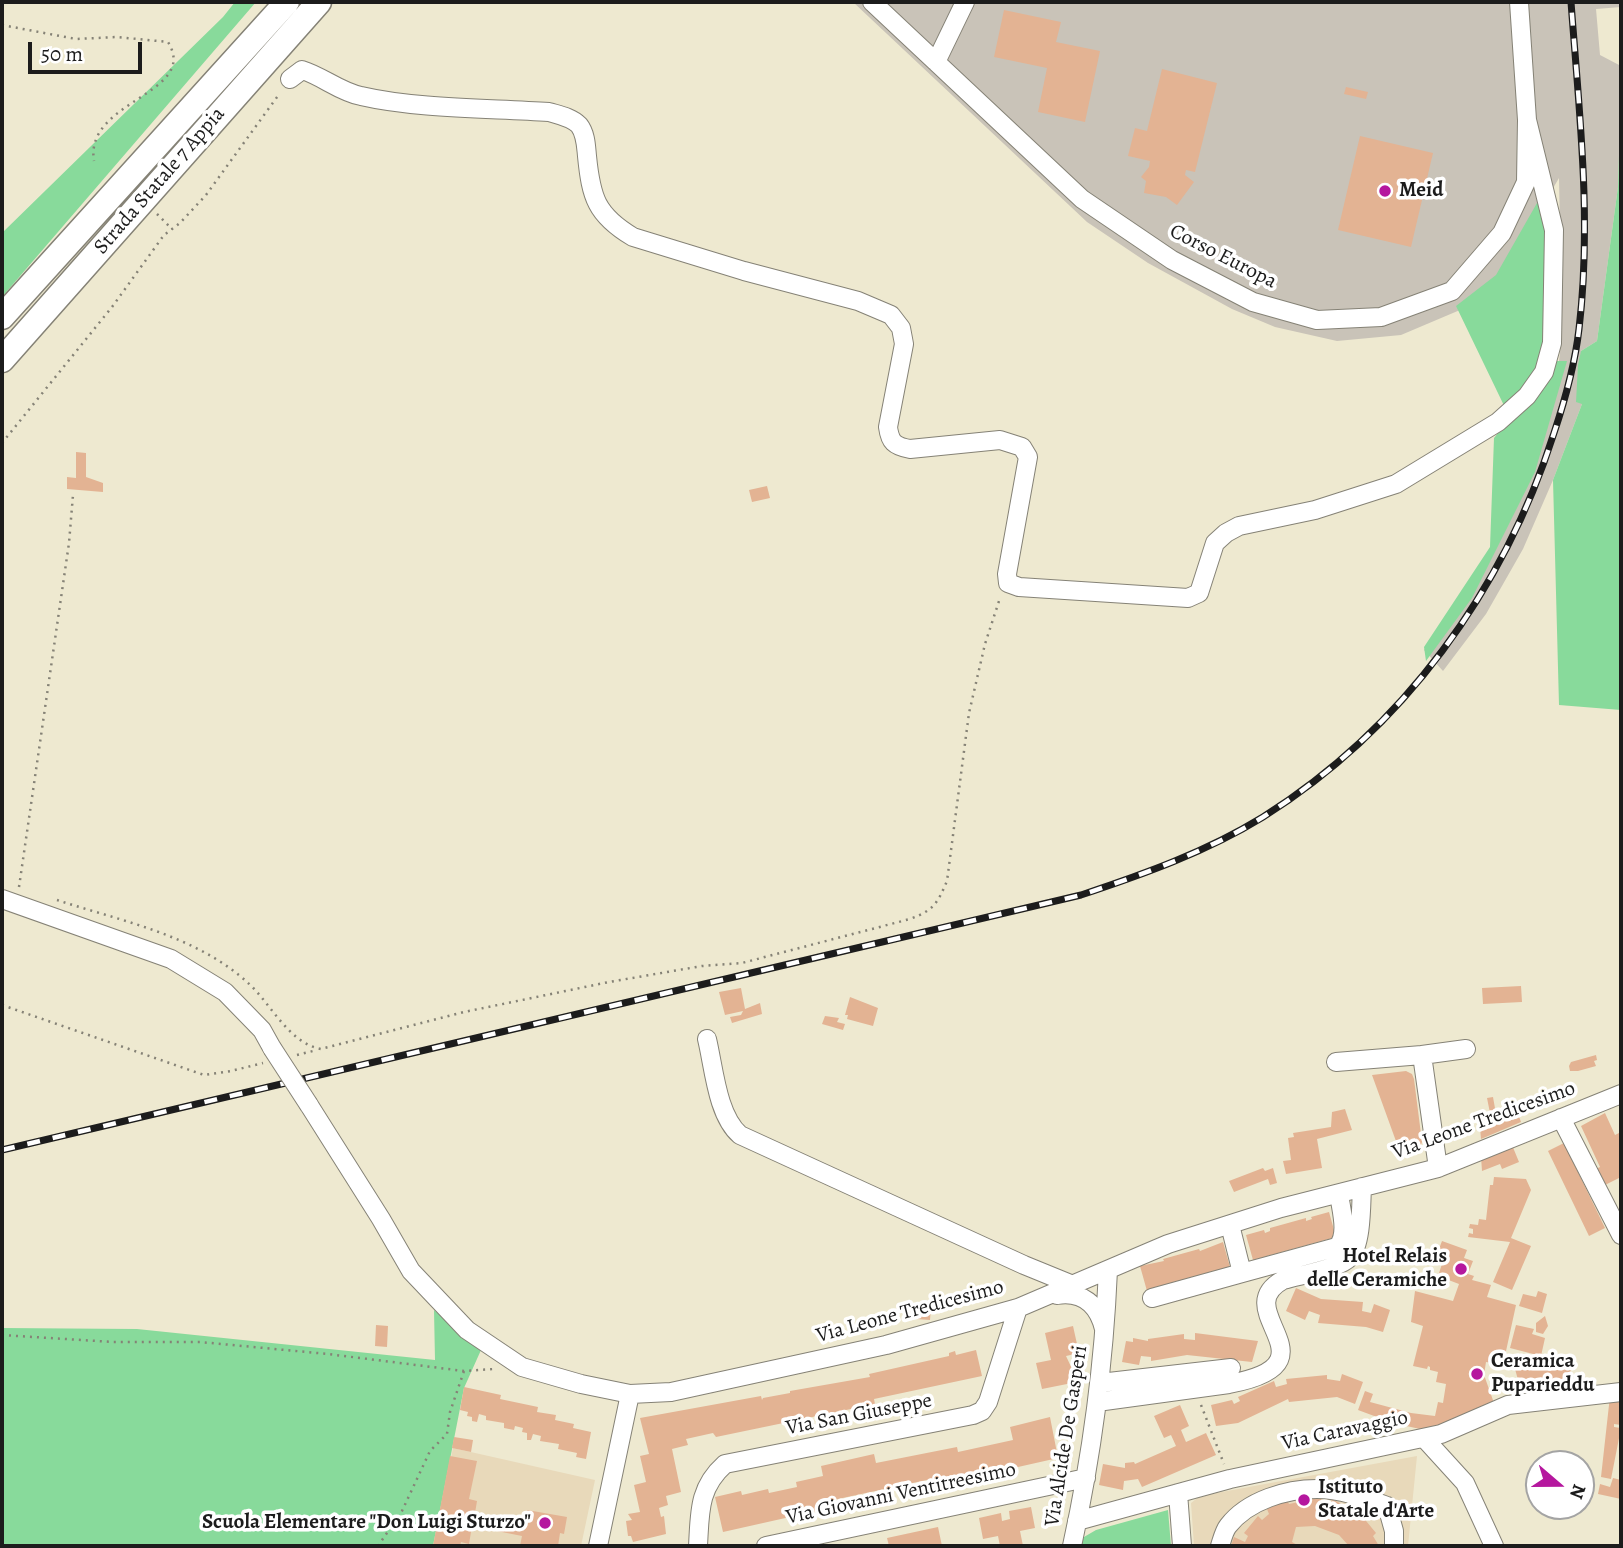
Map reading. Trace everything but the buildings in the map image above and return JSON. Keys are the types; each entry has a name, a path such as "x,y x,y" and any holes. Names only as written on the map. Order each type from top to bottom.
{"highway":[{"name":"Strada Statale 7 Appia","path":"2,317 287,2"},
{"name":"Strada Statale 7 Appia","path":"2,360 319,2"}],"street":[{"name":"Corso Europa","path":"872,2 1082,199 1172,260 1252,302 1317,320 1381,317 1452,291 1502,233 1526,182 1527,120 1519,2"},
{"path":"936,62 965,2"},
{"path":"289,79 302,70 358,96 401,103 549,112 569,118 579,126 586,138 589,180 597,204 605,218 633,237 744,271 858,301 891,315 901,328 904,344 888,427 890,439 897,447 910,449 1000,440 1022,447 1028,457 1007,574 1008,583 1019,587 1188,598 1199,593 1215,543 1239,526 1315,510 1396,484 1498,422 1527,396 1544,372 1552,343 1554,230 1527,120"},
{"name":"Via Leone Tredicesimo","path":"7,892 171,959 225,992 261,1030 271,1055 309,1105 411,1271 467,1330 522,1367 581,1384 630,1394 671,1392 886,1345 1018,1308 1168,1244 1281,1208 1437,1168 1621,1094"},
{"path":"708,1039 723,1110 730,1127 740,1135 1073,1285"},
{"path":"1336,1062 1466,1049"},
{"path":"1422,1055 1437,1168"},
{"path":"1561,1118 1621,1235"},
{"path":"1097,1402 1229,1384 1269,1373 1282,1356 1282,1349 1266,1307 1269,1291 1283,1280 1340,1264 1351,1257 1358,1234 1362,1186"},
{"path":"1152,1298 1337,1247 1342,1242 1343,1231 1339,1194"},
{"path":"1230,1225 1242,1273"},
{"name":"Via Alcide De Gasperi","path":"1072,1546 1086,1478 1100,1382 1108,1270"},
{"name":"Via Alcide De Gasperi","path":"1091,1277 1087,1290 1105,1332"},
{"path":"1043,1297 1074,1294 1086,1298 1095,1307"},
{"name":"Via San Giuseppe","path":"698,1546 700,1507 710,1477 725,1464 982,1411 991,1392 1018,1308"},
{"path":"1100,1382 1231,1368"},
{"name":"Via Caravaggio","path":"1077,1521 1230,1479 1441,1434 1508,1405 1621,1392"},
{"path":"598,1546 630,1394"},
{"path":"1424,1438 1465,1483 1494,1546"},
{"name":"Via Giovanni Ventitreesimo","path":"766,1546 1086,1478"},
{"path":"1220,1546 1227,1527 1242,1513 1287,1491 1319,1489 1354,1494 1387,1506 1394,1531 1394,1546"},
{"path":"1178,1493 1182,1546"}],"path":[{"path":"2,25 76,39 117,37 168,41 174,51 174,65 164,80 108,121 96,135 92,149 94,161"},
{"path":"2,443 112,306 164,234 206,195 289,79"},
{"path":"157,213 172,229"},
{"path":"7,892 19,887 69,543 73,495"},
{"path":"295,1055 490,1006 688,968 742,963 928,912 939,901 947,881 970,713 985,644 1003,589 1008,583"},
{"path":"46,896 162,933 205,952 247,982 308,1047 321,1049"},
{"path":"2,1005 204,1075 231,1071 271,1055"},
{"path":"2,1335 113,1342 200,1342 464,1371 522,1367"},
{"path":"379,1546 402,1511 430,1451 447,1434 450,1412 464,1371"},
{"path":"1206,1416 1230,1479"}],"shaded area":[{"path":"853,2 1620,2 1621,7 1596,9 1600,55 1621,66 1620,131 1618,187 1597,341 1581,351 1582,404 1523,549 1486,614 1443,671 1424,650 1465,595 1490,554 1556,389 1562,334 1559,178 1507,267 1460,310 1401,335 1337,341 1275,327 1232,309 1148,263 1087,222"},
{"path":"453,1448 595,1480 581,1546 433,1546"},
{"name":"Istituto Statale d'Arte","path":"1417,1456 1408,1546 1194,1546 1191,1503 1200,1496"}],"green space":[{"path":"235,2 256,2 2,297 2,233 223,17"},
{"path":"1621,92 1621,710 1559,705 1553,480 1582,404 1576,402 1581,351 1597,341 1618,187"},
{"path":"1537,203 1546,205 1554,361 1567,361 1535,472 1472,598 1426,661 1424,647 1490,547 1494,438 1510,418 1456,306 1496,275"},
{"path":"434,1310 481,1350 464,1388 433,1546 2,1546 2,1328 137,1329 435,1360"},
{"path":"1168,1510 1171,1546 1080,1546 1084,1537 1096,1530"}],"railway":[{"path":"2,1150 1081,895 1197,852 1263,817 1314,782 1360,742 1403,698 1442,651 1477,600 1507,547 1533,491 1554,433 1569,382 1583,288 1583,165 1571,2"}],"place":[{"name":"Meid","path":"1385,191"},
{"name":"Hotel Relais delle Ceramiche","path":"1461,1269"},
{"name":"Ceramica Puparieddu","path":"1477,1374"},
{"name":"Istituto Statale d'Arte","path":"1304,1500"},
{"name":"Scuola Elementare \"Don Luigi Sturzo\"","path":"545,1523"}]}
